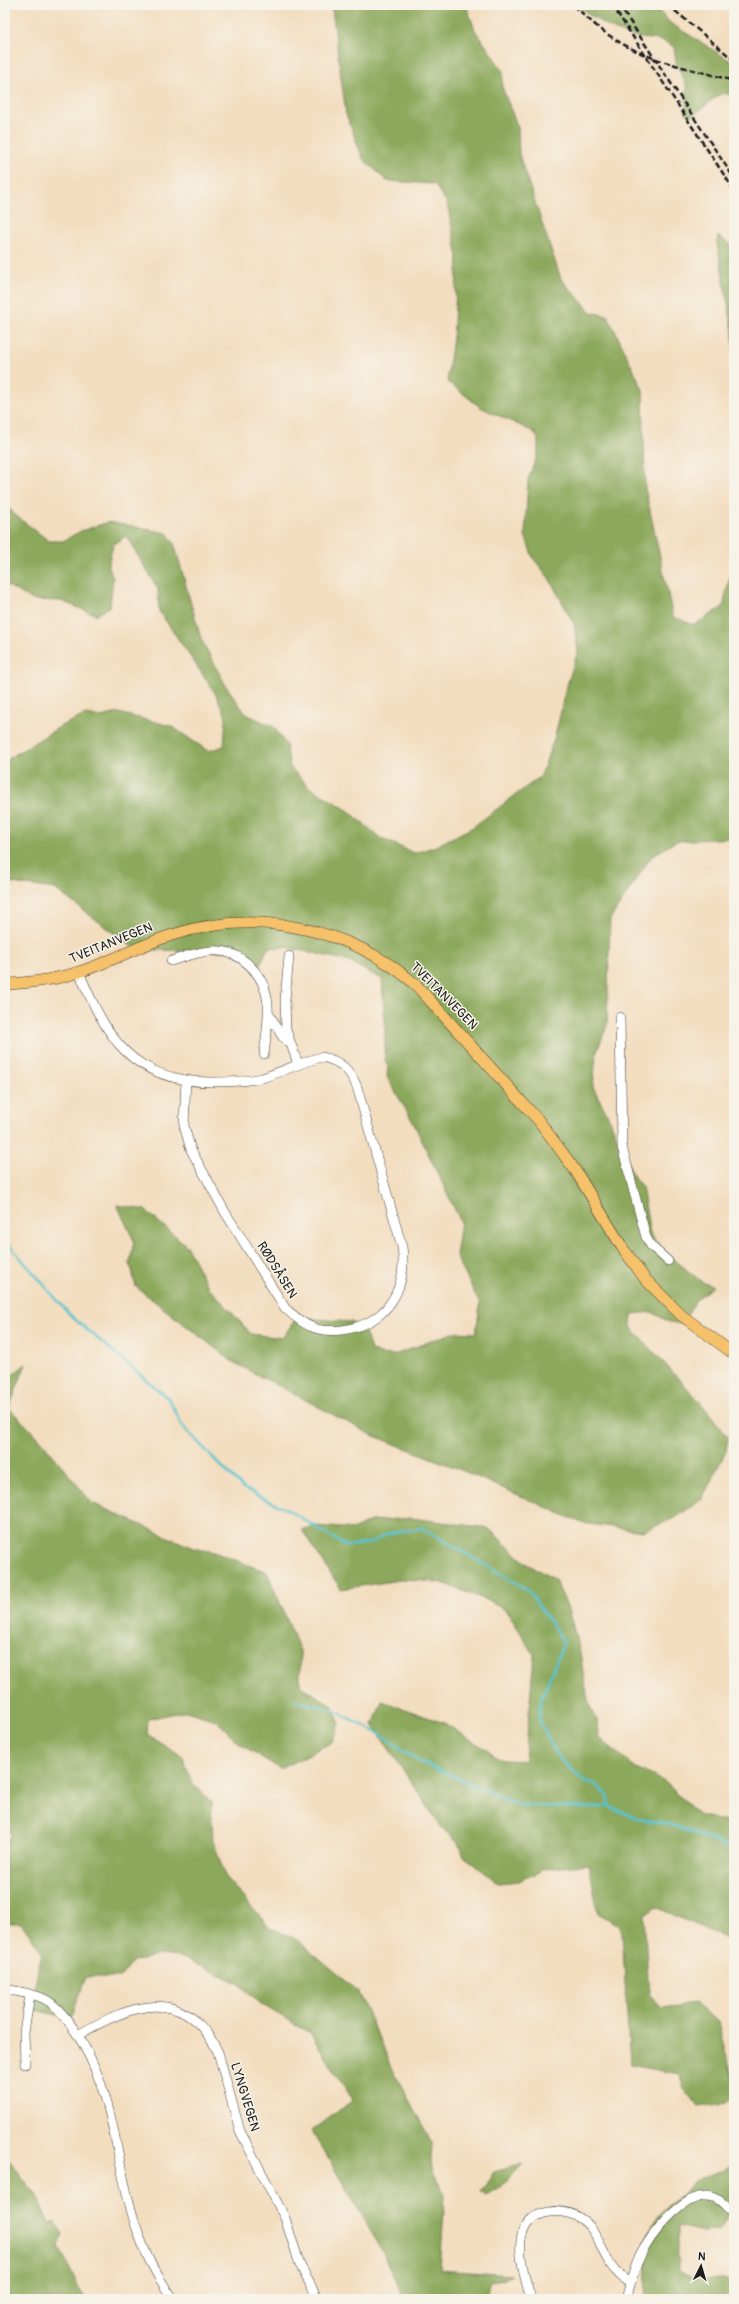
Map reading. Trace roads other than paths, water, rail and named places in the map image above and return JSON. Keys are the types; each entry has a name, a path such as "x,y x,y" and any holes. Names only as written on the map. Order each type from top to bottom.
{"main road":[{"name":"TVEITANVEGEN","path":"5,984 46,980 79,972 171,935 212,924 234,922 273,924 318,932 352,944 387,962 426,995 540,1121 575,1170 622,1247 645,1279 681,1315 734,1354"}],"street":[{"path":"172,961 211,951 225,952 237,956 249,963 259,976 265,988 269,1014 264,1054"},
{"path":"289,956 285,1000 286,1030 298,1064"},
{"name":"RØDSÅSEN","path":"79,972 96,1012 113,1039 139,1062 169,1076 186,1080 245,1081 262,1078 318,1058 327,1058 341,1063 352,1075 357,1087 402,1246 404,1263 400,1287 386,1310 372,1320 354,1328 327,1331 313,1328 298,1320 281,1302 222,1205 191,1150 184,1126 186,1080"},
{"path":"269,1014 282,1036 291,1044"},
{"path":"620,1017 622,1147 646,1237 652,1246 668,1261"},
{"path":"5,1988 30,1995 50,2003 78,2035 96,2068 108,2102 137,2231 153,2268 173,2299"},
{"path":"25,2064 24,2032 30,1995"},
{"name":"LYNGVEGEN","path":"78,2035 117,2014 134,2008 152,2005 172,2009 187,2016 201,2027 212,2040 218,2052 240,2132 285,2218 300,2265 318,2299"},
{"path":"626,2299 644,2247 679,2207 690,2199 702,2196 713,2197 722,2202 734,2214"},
{"path":"532,2299 520,2262 521,2238 533,2219 548,2212 566,2212 584,2221 594,2231 609,2263 630,2284"}],"waterway":[{"path":"5,1240 71,1316 169,1399 183,1427 243,1488 290,1511 346,1546 371,1543 387,1534 422,1528 528,1590 564,1642 541,1699 539,1720 558,1757 584,1781 596,1784 607,1795 609,1806"},
{"path":"293,1700 333,1710 382,1735 418,1761 519,1805 590,1808 609,1806 639,1819 672,1825 734,1849"}],"railway":[{"path":"574,5 593,23 630,48 667,63 734,81"},
{"path":"612,5 734,190"},
{"path":"619,5 734,178"},
{"path":"668,5 734,60"}]}
